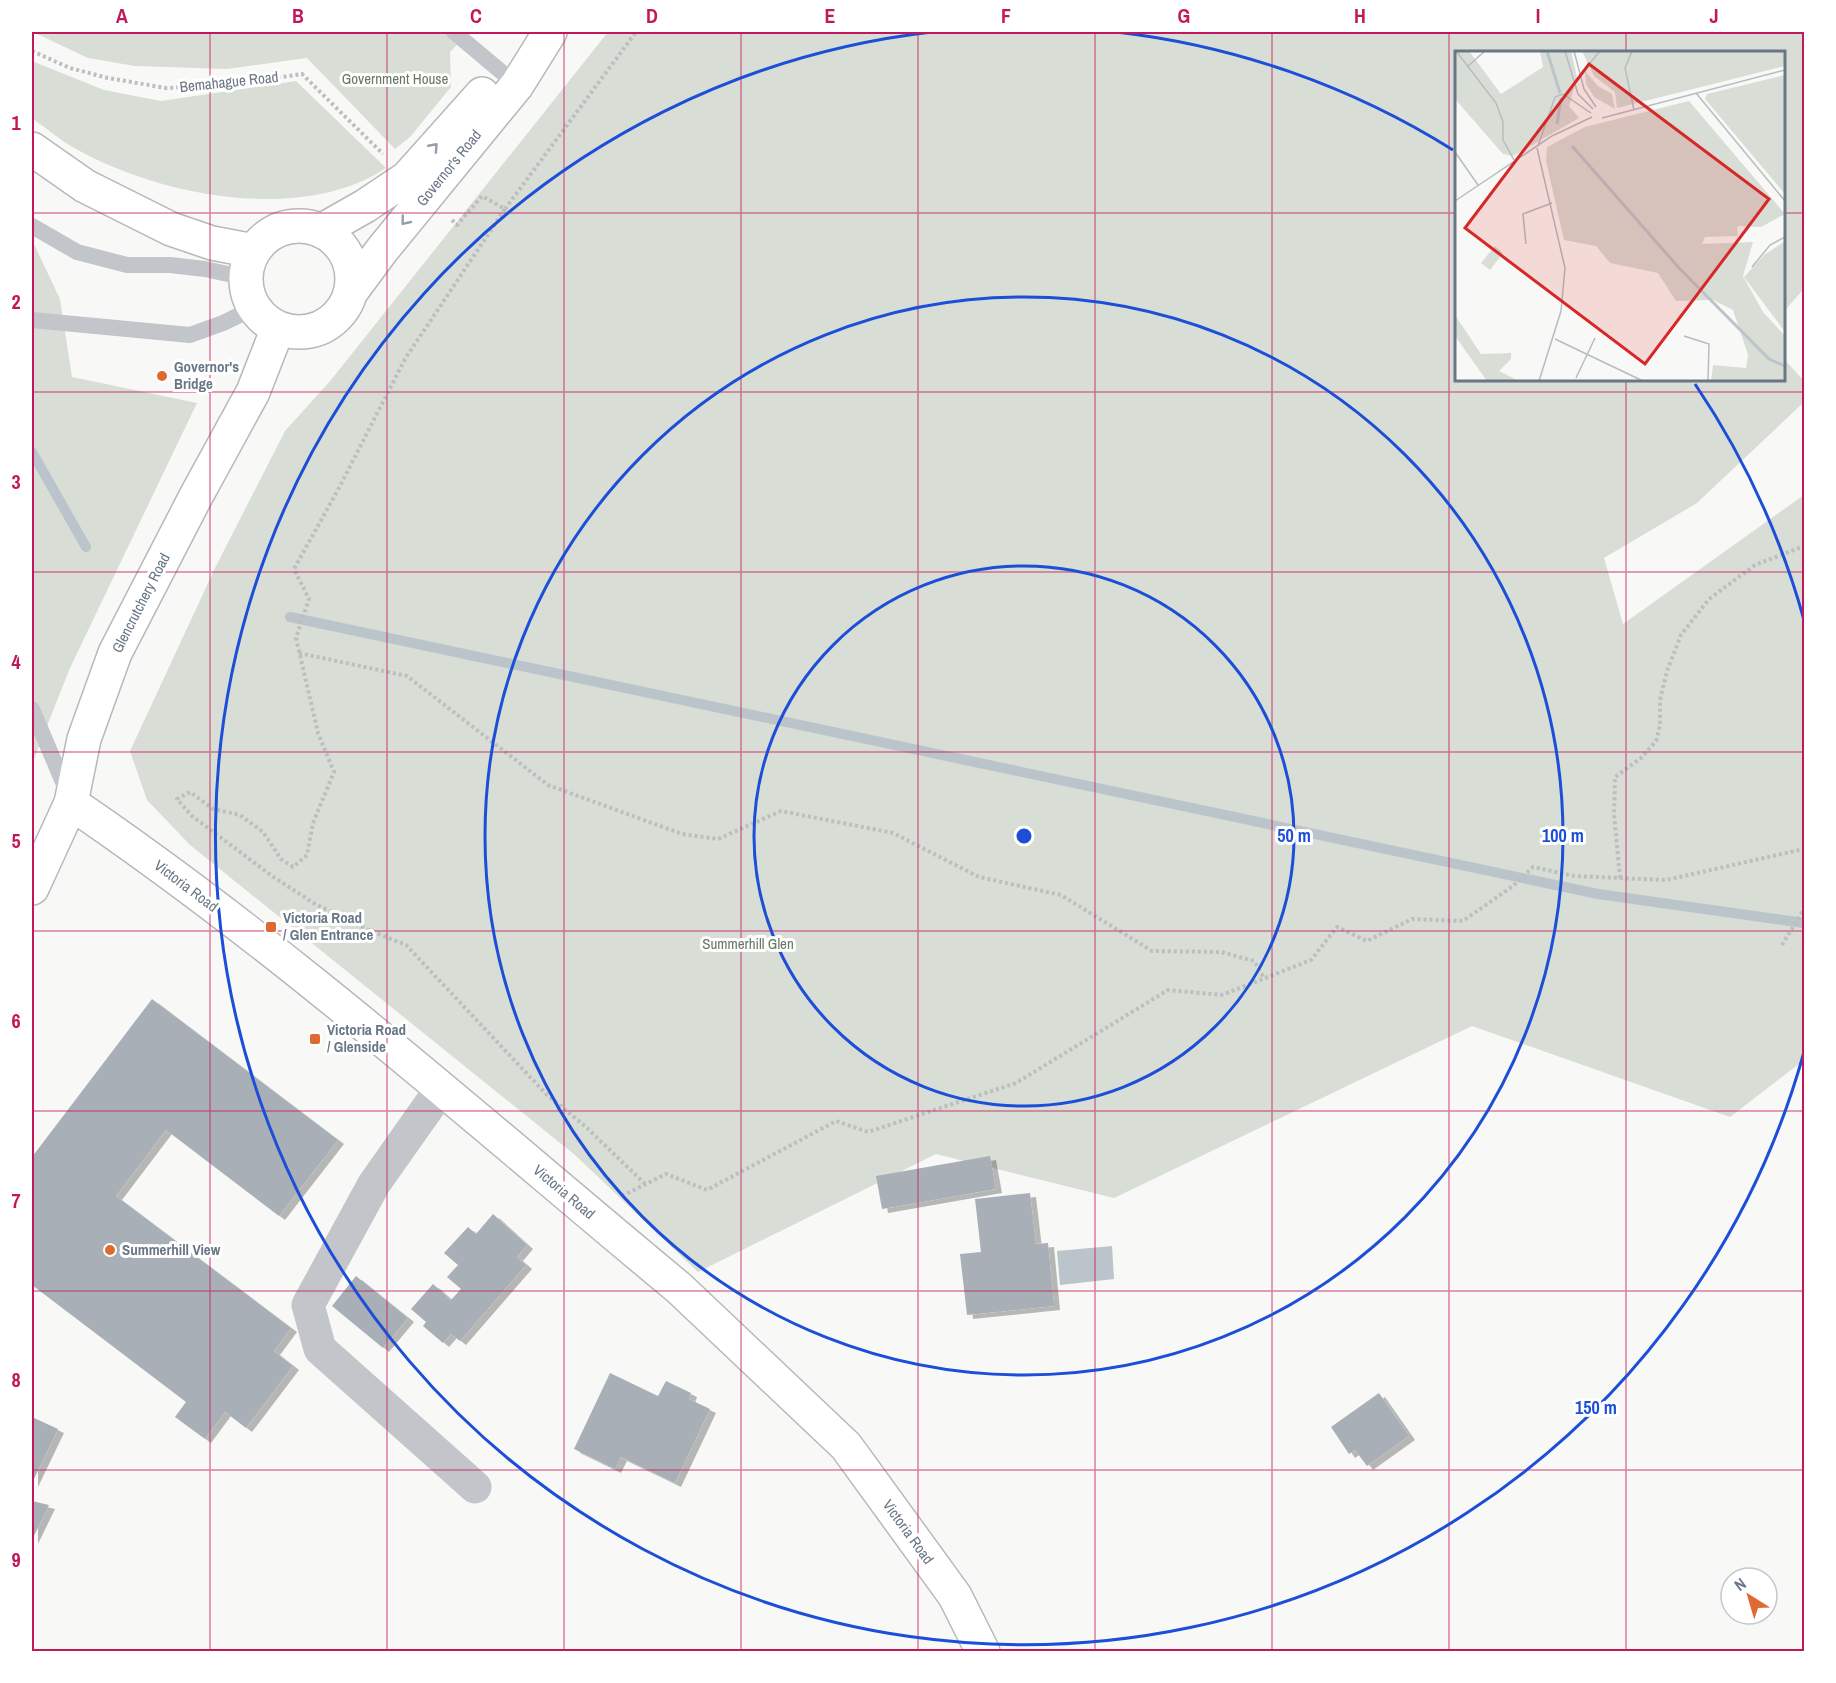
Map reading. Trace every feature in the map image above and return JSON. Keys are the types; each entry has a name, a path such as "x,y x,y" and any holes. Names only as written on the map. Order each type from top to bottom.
{"main road":[{"name":"Governor's Road","path":"351,292 509,79 546,36"},
{"name":"Governor's Road","path":"321,231 365,207 407,178 509,79"},
{"path":"32,149 85,186 171,229 212,243 296,333 314,330 331,322 343,309 351,292 352,277 346,256 333,239 321,231 306,226 291,227 277,231 264,239 258,291"},
{"name":"Glencrutchery Road","path":"32,888 71,803 84,739 115,653 253,392 258,291"},
{"name":"Victoria Road","path":"71,803 135,846 299,972 679,1288 846,1446 955,1596 983,1652"}],"street":[{"path":"441,1089 374,1184 308,1305 320,1349 474,1488"}],"lane":[{"path":"454,32 509,79"},
{"path":"32,226 77,252 127,265 193,267 258,291 223,323 190,335 32,320"},
{"path":"32,709 71,803"}],"path":[{"path":"636,32 505,209 405,360 294,569 309,599 296,638 318,733 334,772 313,823 307,855 294,867 281,859 263,832 240,815 213,809 190,792 177,799 192,816 209,829 272,876 315,904 406,945 547,1095 585,1126 645,1184"},
{"name":"Bemahague Road","path":"32,51 70,68 108,78 166,88 230,85 302,74 386,157"},
{"path":"449,218 457,225 482,196 505,209"},
{"path":"1620,878 1614,814 1615,777 1641,758 1656,741 1660,725 1660,699 1667,671 1681,635 1709,598 1755,565 1804,546"},
{"path":"299,653 407,675 548,785 682,834 718,839 781,811 893,833 979,878 1060,895 1152,951 1221,952 1254,961 1264,978"},
{"path":"615,1199 666,1174 706,1190 836,1121 868,1132 1016,1083 1168,990 1222,995 1311,960 1337,927 1367,941 1412,919 1463,921 1513,886 1533,867 1574,876 1666,880 1804,849"},
{"path":"1782,945 1804,909"}],"green space":[{"name":"Government House","path":"33,32 469,32 450,52 451,87 410,137 395,149 307,58 227,69 135,66 88,58"},
{"name":"Summerhill Glen","path":"608,32 1804,32 1804,289 1785,310 1785,51 1455,51 1455,381 1785,381 1785,360 1804,381 1804,402 1697,503 1604,558 1623,624 1804,495 1804,1060 1730,1117 1472,1026 1114,1198 936,1154 698,1272 575,1155 190,845 147,800 130,751 216,566 285,431 331,380"},
{"path":"32,61 104,90 161,101 296,81 386,168 352,185 314,195 273,199 231,197 148,180 110,166 76,149 32,118"},
{"path":"32,240 60,299 72,377 197,403 70,668 32,764"}],"shaded area":[{"path":"1112,1246 1114,1279 1060,1285 1057,1251"}],"building":[{"name":"Summerhill View","path":"152,999 338,1140 279,1216 166,1130 116,1196 291,1328 274,1351 293,1366 246,1428 225,1412 205,1439 175,1417 186,1402 32,1285 32,1157"},
{"path":"990,1156 996,1189 882,1209 876,1176"},
{"path":"1030,1193 1036,1244 1048,1243 1054,1306 967,1315 960,1254 981,1252 975,1199"},
{"path":"493,1214 527,1245 517,1257 526,1265 460,1341 451,1334 443,1343 423,1326 426,1322 411,1309 433,1284 451,1300 461,1289 447,1277 458,1265 444,1253 468,1227 476,1234"},
{"path":"356,1276 408,1318 383,1348 332,1306"},
{"path":"610,1373 658,1396 666,1381 691,1393 689,1399 710,1409 675,1483 621,1457 615,1469 574,1449"},
{"path":"1379,1393 1409,1436 1367,1466 1355,1450 1349,1454 1331,1427"},
{"path":"32,1417 58,1429 32,1483"},
{"path":"32,1501 49,1505 32,1540"}],"waterway":[{"path":"32,452 86,547"},
{"path":"290,617 1598,894 1804,923"}],"place":[{"name":"Governor's Bridge","path":"162,376"},
{"name":"Victoria Road / Glen Entrance","path":"271,927"},
{"name":"Victoria Road / Glenside","path":"315,1039"},
{"name":"Summerhill View","path":"110,1250"}]}
